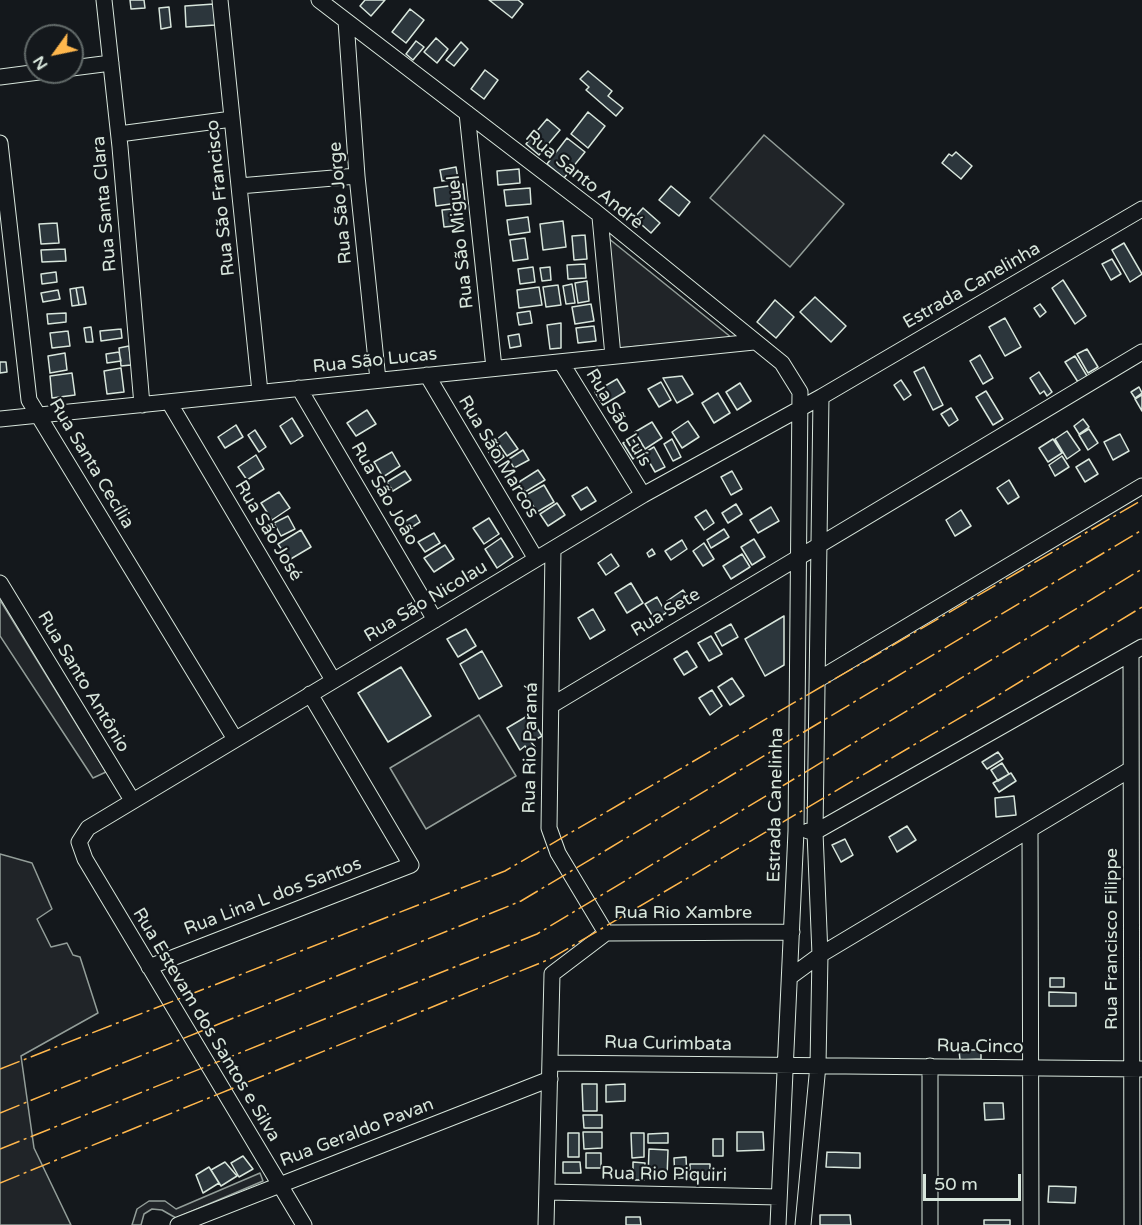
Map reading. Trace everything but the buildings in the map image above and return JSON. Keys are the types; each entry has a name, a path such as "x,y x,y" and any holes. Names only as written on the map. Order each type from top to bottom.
{"street":[{"name":"Rua Santa Clara","path":"104,0 119,134 142,405"},
{"name":"Rua São Francisco","path":"220,0 260,392"},
{"name":"Rua Santo André","path":"319,0 600,217 782,363 794,378 800,392 802,408"},
{"name":"Rua São Jorge","path":"346,21 357,176 378,380"},
{"path":"84,66 111,63"},
{"path":"0,77 24,74"},
{"name":"Rua São Miguel","path":"467,113 494,368"},
{"path":"119,134 232,119"},
{"name":"Rua Santa Cecília","path":"0,143 29,400 236,739"},
{"path":"239,186 357,176"},
{"name":"Estrada Canelinha","path":"778,1225 796,831 802,408 1142,209"},
{"path":"600,217 613,356"},
{"name":"Rua São Lucas","path":"0,419 754,342"},
{"name":"Rua Sete","path":"552,705 1142,352"},
{"name":"Rua São Luís","path":"561,362 643,495"},
{"name":"Rua São Marcos","path":"427,375 536,559"},
{"name":"Rua São João","path":"299,388 435,620"},
{"path":"803,1225 818,1065 820,955 814,832 819,679 821,397"},
{"name":"Rua São José","path":"169,402 333,680"},
{"name":"Rua São Nicolau","path":"79,842 88,828 132,800 643,495 802,408"},
{"path":"819,679 1142,486"},
{"name":"Rua Rio Paraná","path":"553,549 549,828 552,840 606,933"},
{"name":"Rua Santo Antônio","path":"0,583 132,800"},
{"path":"796,831 814,832 1136,651"},
{"name":"Rua Francisco Filippe","path":"1132,1225 1137,1069 1131,770 1136,651"},
{"name":"Rua Lina L dos Santos","path":"149,967 411,865 310,694"},
{"path":"790,977 820,955 1131,770"},
{"path":"1030,832 1031,1225"},
{"name":"Rua Estevam dos Santos e Silva","path":"79,842 85,859 304,1225"},
{"name":"Rua Rio Xambre","path":"550,1063 552,974 606,933 792,932"},
{"path":"546,1225 550,1063"},
{"name":"Rua Curimbata","path":"550,1063 818,1065"},
{"name":"Rua Cinco","path":"818,1065 1137,1069"},
{"path":"930,1066 930,1225"},
{"name":"Rua Geraldo Pavan","path":"178,1225 550,1078"},
{"name":"Rua Rio Piquiri","path":"548,1192 779,1197"}],"shaded area":[{"path":"764,135 844,204 790,267 710,198"},
{"path":"608,238 732,338 618,348"},
{"path":"0,600 106,772 93,778 0,636"},
{"path":"479,715 516,776 426,829 390,768"},
{"path":"0,854 32,863 52,909 37,919 51,947 67,943 73,955 80,957 98,1013 21,1056 34,1148 71,1225 0,1225"},
{"path":"260,1173 263,1181 176,1218 162,1210 152,1209 144,1214 141,1225 132,1225 137,1209 149,1201 165,1201 176,1209"}],"power":[{"path":"0,1069 505,871 1142,500"},
{"path":"0,1113 521,901 1142,530"},
{"path":"0,1149 537,934 1142,569"},
{"path":"0,1183 550,959 992,699 1142,607"}]}
